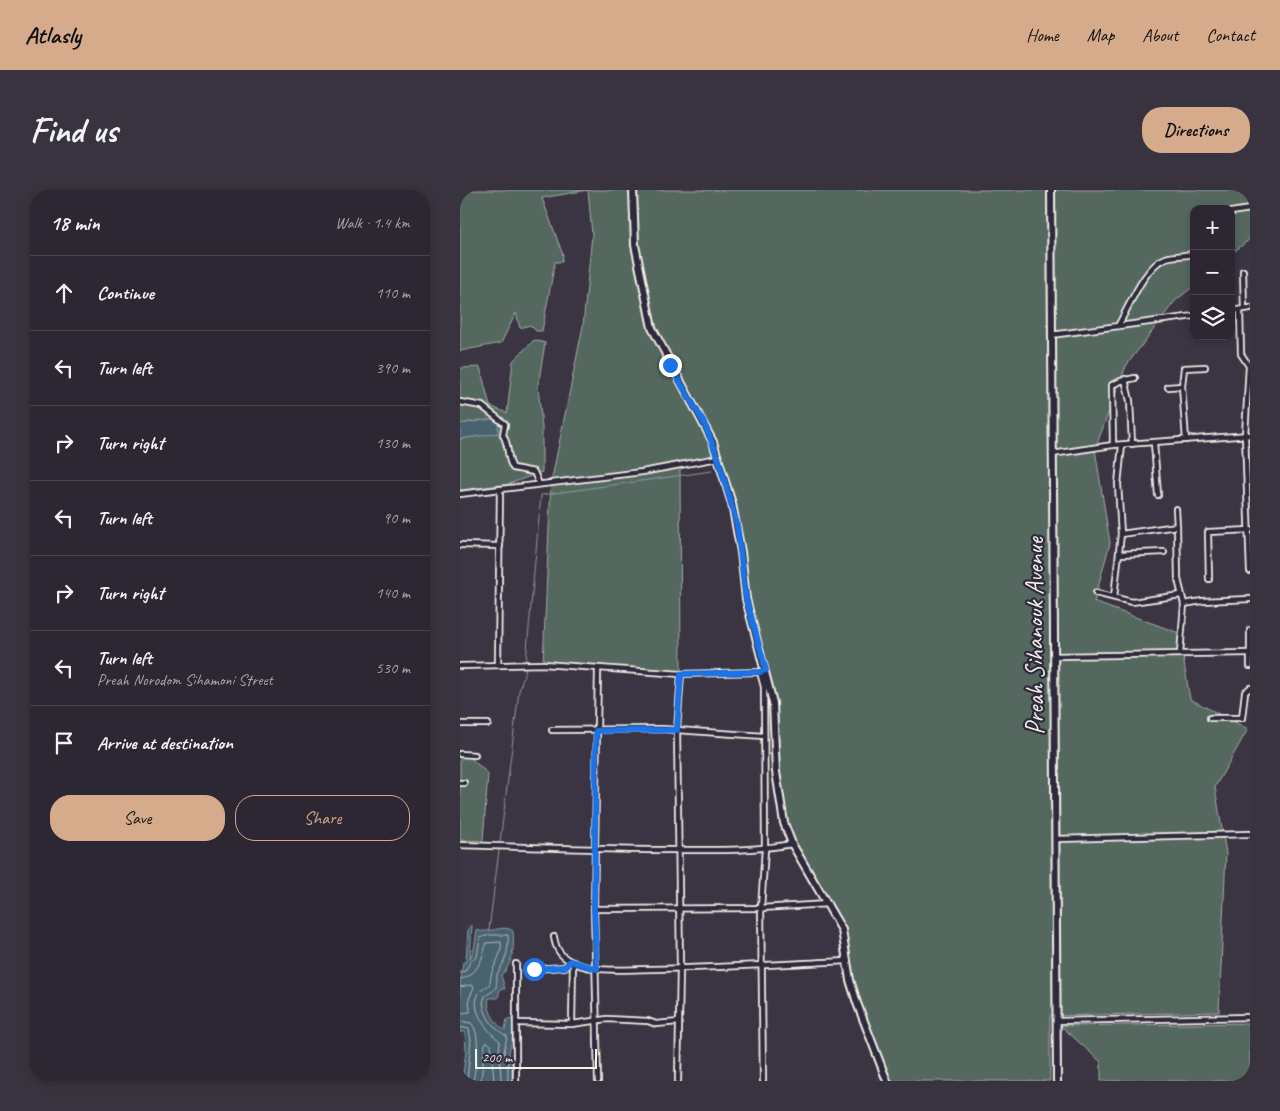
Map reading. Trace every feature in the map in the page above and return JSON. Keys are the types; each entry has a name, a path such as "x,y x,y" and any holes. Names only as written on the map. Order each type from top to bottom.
{"main road":[{"path":"633,190 635,245 652,328 704,423 718,458 737,525 746,599 763,671 773,703 775,744 784,823 792,844 842,930 857,1003 887,1081"},
{"name":"Preah Sihanouk Avenue","path":"1051,190 1057,1081"}],"street":[{"path":"1235,211 1250,209"},
{"path":"1118,326 1153,267 1168,258 1190,255"},
{"path":"1243,271 1241,354 1249,366 1250,571"},
{"path":"1235,310 1250,308"},
{"path":"1052,335 1190,317"},
{"path":"1186,440 1182,386 1184,368 1205,367"},
{"path":"1113,445 1112,387 1125,379 1135,378"},
{"path":"1125,379 1130,400 1132,444"},
{"path":"1168,387 1182,386"},
{"path":"460,402 482,406 505,424 503,436 508,444 509,463 513,468 534,472 539,484"},
{"path":"1052,454 1113,445 1248,435"},
{"path":"1154,443 1158,495"},
{"path":"1114,598 1120,554 1121,534 1118,484 1122,445"},
{"path":"460,494 642,472 718,458"},
{"path":"498,665 500,489"},
{"path":"1176,509 1178,579 1184,604 1180,654"},
{"path":"1121,534 1177,526"},
{"path":"1209,579 1208,532 1250,530"},
{"path":"460,545 500,546"},
{"path":"1120,554 1164,552"},
{"path":"1096,593 1137,602 1181,595"},
{"path":"1184,604 1202,601 1250,599"},
{"path":"1250,630 1250,666"},
{"path":"1054,656 1250,653"},
{"path":"460,666 543,664 598,670 681,674 763,671 765,849 761,908 763,1081"},
{"path":"598,670 594,909 597,969 598,1081"},
{"path":"678,1081 680,968 677,850 677,730 681,674"},
{"path":"1210,718 1242,718 1245,692 1250,688"},
{"path":"460,724 488,724"},
{"path":"552,730 677,730 764,736"},
{"path":"764,743 775,744"},
{"path":"460,754 475,755"},
{"path":"1056,839 1250,834"},
{"path":"460,845 596,850 677,850 765,849 792,844"},
{"path":"594,909 761,908 828,904"},
{"path":"554,937 556,948 562,956 571,961 597,969 680,968 847,961"},
{"path":"534,969 565,967 571,961"},
{"path":"571,961 572,1024"},
{"path":"516,964 516,1081"},
{"path":"1057,1021 1250,1016"},
{"path":"516,1023 572,1024 597,1020 648,1021 656,1024 679,1022"}],"green space":[{"path":"460,190 588,190 542,198 563,255 562,262 555,262 542,331 536,331 530,325 520,328 516,313 501,343 460,351"},
{"path":"588,190 1250,190 1250,239 1235,251 1235,205 1190,205 1190,289 1175,301 1126,366 1095,449 1110,543 1094,602 1179,633 1190,699 1248,729 1215,787 1226,853 1219,1012 1050,1016 1050,1081 889,1081 857,1003 845,941 787,834 776,772 773,703 746,599 741,552 718,458 680,466 681,674 543,664 551,483 583,326 592,235"},
{"path":"534,340 545,343 538,386 542,427 542,472 509,484 460,490 460,439 498,433 481,420 460,424 460,368 480,367 490,406 507,413 513,361"},
{"path":"460,756 469,756 488,774 483,841 460,840"},
{"path":"1250,1023 1250,1081 1101,1081 1101,1062 1061,1026"}],"water":[{"path":"492,419 498,420 498,433 460,439 460,424"},
{"path":"472,925 470,959 474,949 477,930 486,931 505,928 513,931 512,956 508,967 501,975 505,989 500,989 498,998 489,998 488,1002 492,1016 502,1028 505,1030 507,1019 512,1019 514,1031 509,1053 512,1062 512,1081 462,1081 466,1051 465,1032 460,1032 460,988 463,962 466,962 468,928"}],"waterway":[{"path":"526,661 541,495 712,471"},
{"path":"489,930 519,691 526,668"}],"route":[{"path":"534,969 565,967 570,961 597,969 594,909 596,731 677,730 681,674 760,672 766,670 755,637 746,599 742,552 737,525 713,442 670,365"}]}
